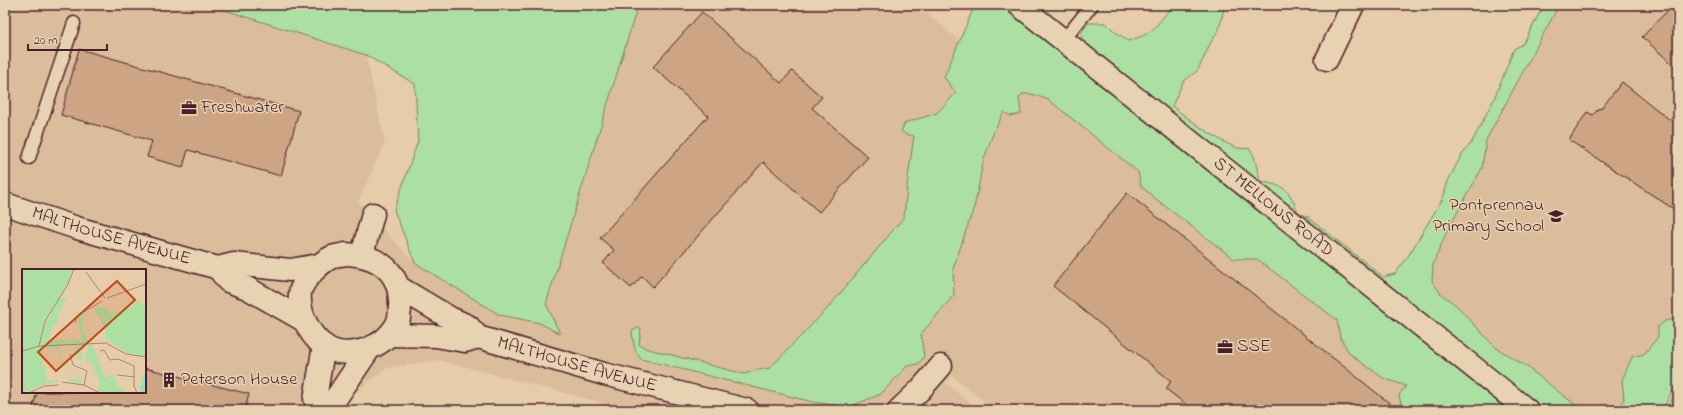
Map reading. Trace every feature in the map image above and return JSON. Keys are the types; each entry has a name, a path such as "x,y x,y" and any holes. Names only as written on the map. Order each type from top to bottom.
{"street":[{"name":"ST MELLONS ROAD","path":"1019,5 1527,410"},
{"path":"1326,59 1353,5"},
{"name":"MALTHOUSE AVENUE","path":"5,204 77,228 218,268 234,264 290,270 319,265"},
{"path":"362,255 373,214"},
{"path":"346,254 362,255 377,261 390,272 398,287 401,303 398,321 389,335 380,343 369,349 353,352 338,352 324,345 313,334 305,321 300,292 307,278 319,265 332,257 346,254"},
{"path":"218,268 228,281 247,288 305,321"},
{"name":"MALTHOUSE AVENUE","path":"398,287 450,318 468,326 478,337 604,374 747,410"},
{"name":"MALTHOUSE AVENUE","path":"389,335 436,336 465,341 478,337"},
{"path":"321,410 316,399 324,345"},
{"path":"324,410 332,404 369,349"},
{"path":"899,410 920,390 941,366"}],"lane":[{"path":"1063,41 1092,5"},
{"path":"29,158 74,23"}],"shaded area":[{"path":"5,5 209,5 366,55 385,143 358,202 415,263 540,323 638,5 918,5 1004,80 1042,74 1470,410 995,410 952,376 946,383 979,410 629,410 439,360 387,368 350,396 348,410 5,410"},
{"name":"Pontprennau Primary School","path":"1553,5 1678,5 1678,372 1657,410 1545,410 1391,291"}],"green space":[{"path":"209,5 638,5 546,304 560,334 540,323 500,315 415,263 394,210 418,141 415,84 366,55"},
{"path":"975,5 1011,5 1084,48 1081,33 1088,23 1106,23 1128,41 1144,35 1152,30 1174,5 1226,5 1219,30 1212,40 1198,70 1183,82 1172,106 1194,123 1222,141 1238,148 1250,149 1254,156 1260,181 1276,185 1285,190 1292,198 1298,212 1308,217 1383,277 1395,274 1409,255 1443,198 1448,181 1461,156 1472,142 1494,99 1514,49 1523,44 1544,5 1559,5 1486,140 1482,168 1447,231 1433,264 1432,281 1441,294 1456,305 1495,347 1527,367 1582,410 1461,410 1453,405 1431,410 1402,408 1399,395 1406,386 1383,378 1350,354 1340,337 1337,320 1257,259 1234,259 1141,186 1138,172 1049,100 1032,94 1022,94 1019,98 1021,114 1010,116 1004,112 994,131 983,162 975,204 953,269 954,295 921,334 924,357 918,364 907,366 881,394 849,407 813,402 641,359 633,342 632,331 638,328 641,328 639,344 645,348 744,374 770,368 828,308 904,217 914,136 905,134 901,131 905,123 937,113 956,93 944,77"},
{"path":"1678,319 1678,381 1662,410 1617,410 1624,400 1622,380 1632,357 1644,354 1658,337 1658,327 1665,321"},
{"path":"1678,388 1678,410 1666,410"}],"building":[{"path":"1673,5 1678,5 1678,69 1642,37"},
{"path":"702,12 781,83 792,71 822,97 812,108 868,157 819,212 763,162 653,287 642,276 631,288 603,263 614,250 600,238 708,116 653,67"},
{"path":"79,49 299,111 281,176 188,150 183,167 147,157 152,141 61,115"},
{"path":"1622,82 1670,120 1678,110 1678,212 1569,140 1587,112 1593,115 1599,108 1601,109"},
{"path":"1127,193 1398,410 1207,410 1205,408 1204,410 1193,410 1166,389 1171,381 1053,286"},
{"name":"Peterson House","path":"146,368 249,394 245,410 32,410 37,393 146,393"}],"place":[{"name":"Freshwater","path":"189,108"},
{"name":"Pontprennau Primary School","path":"1556,216"},
{"name":"SSE","path":"1225,347"},
{"name":"Peterson House","path":"169,380"}]}
